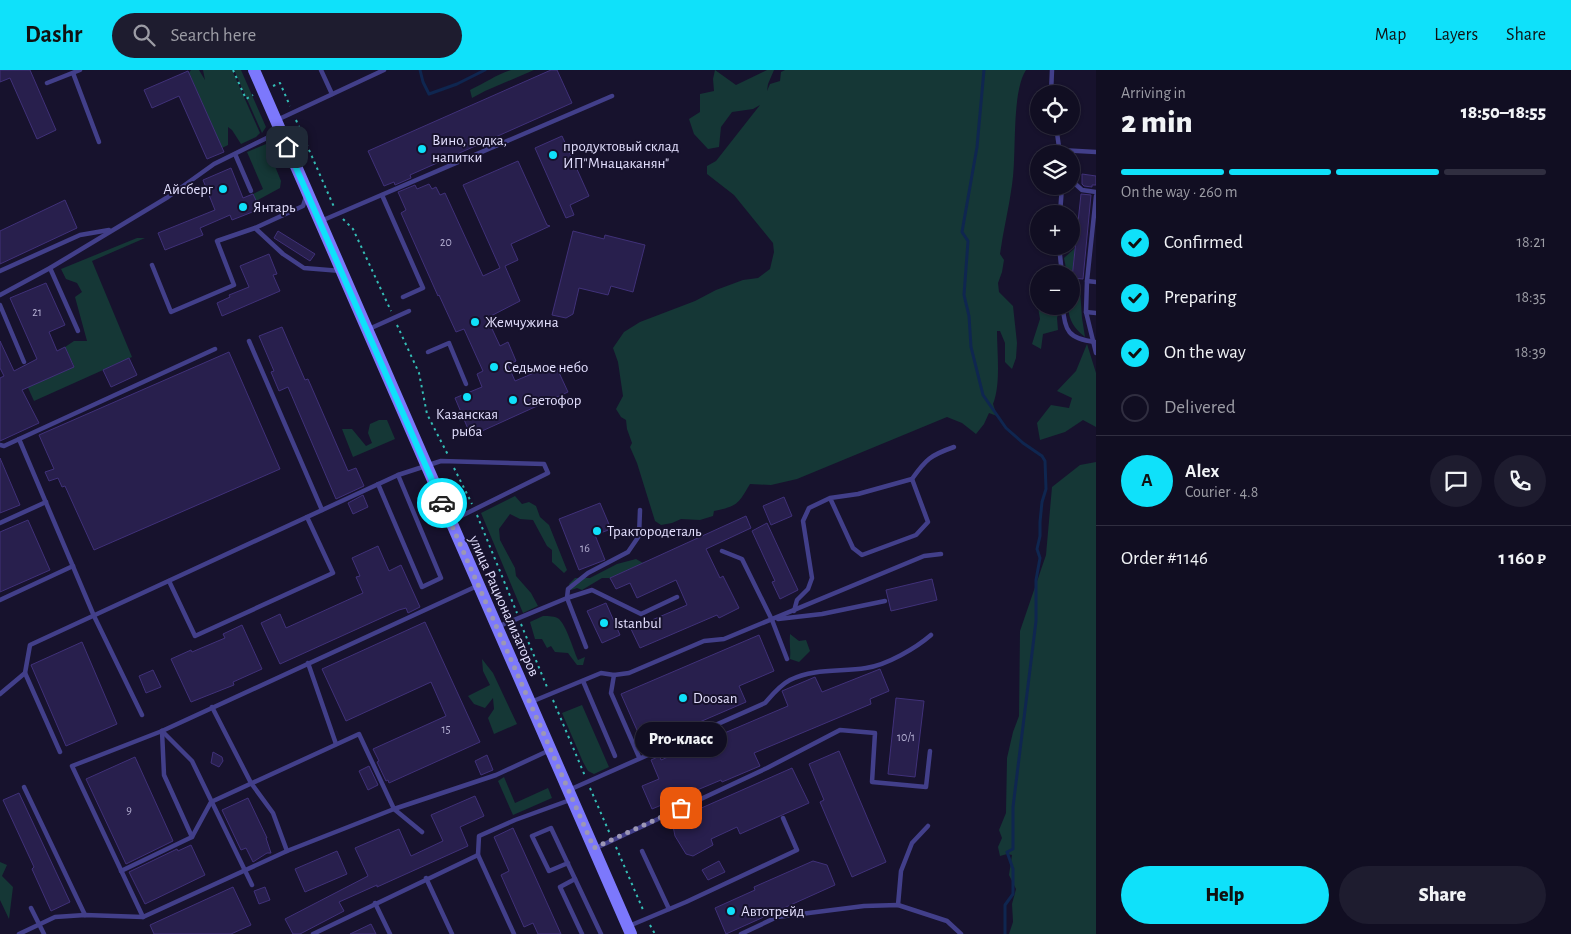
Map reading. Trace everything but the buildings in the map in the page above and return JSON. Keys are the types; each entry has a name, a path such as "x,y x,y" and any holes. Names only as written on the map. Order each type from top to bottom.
{"main road":[{"name":"улица Рационализаторов","path":"254,70 629,930"}],"lane":[{"path":"47,83 80,70"},
{"path":"321,70 332,94"},
{"path":"0,295 50,268 168,197 214,164 235,154 278,126 293,113 384,70"},
{"path":"1051,85 1052,70"},
{"path":"73,73 99,142"},
{"path":"320,222 612,96"},
{"path":"1080,152 1096,152"},
{"path":"235,154 251,191"},
{"path":"1080,188 1096,192"},
{"path":"152,265 171,312 234,285 217,241 255,228 303,206 308,194"},
{"path":"382,195 423,288 403,297"},
{"path":"1096,196 1093,251 1087,281 1086,312 1095,342 1096,353"},
{"path":"255,228 283,254 304,268 341,272"},
{"path":"0,271 80,235 113,229"},
{"path":"50,268 78,331"},
{"path":"1087,281 1096,282"},
{"path":"0,305 24,362"},
{"path":"367,329 409,311"},
{"path":"1086,312 1096,313"},
{"path":"1064,315 1068,331 1081,340 1095,342"},
{"path":"249,341 322,510"},
{"path":"428,352 449,343 466,384"},
{"path":"0,445 4,446 215,349"},
{"path":"19,439 94,616 142,715"},
{"path":"794,611 797,600 808,589 812,578 803,521 809,508 830,498 858,494 912,479 922,464 935,454 954,447"},
{"path":"60,752 25,673 30,645 378,484 426,465 441,461 462,460 544,464 548,473 450,522"},
{"path":"378,484 422,587 441,578 398,475"},
{"path":"830,498 853,548 862,555 916,535 928,522 912,479"},
{"path":"0,523 46,502"},
{"path":"586,647 567,598 568,589 588,573 628,552 639,536 640,510"},
{"path":"169,581 195,636 333,573 307,517"},
{"path":"722,550 742,559 772,620 787,659"},
{"path":"529,703 601,673 614,675 629,673 704,641 724,639 924,556 940,554"},
{"path":"0,600 73,566"},
{"path":"143,917 72,766 162,731 478,586"},
{"path":"496,627 567,598 592,590 641,614 677,597"},
{"path":"772,620 822,614 885,601"},
{"path":"514,934 478,855 479,836 570,795 588,781 765,703 778,689 790,680 812,673 867,668 878,665 920,645 931,635"},
{"path":"308,663 336,744"},
{"path":"0,694 25,673"},
{"path":"614,675 611,693 640,757"},
{"path":"583,681 615,756"},
{"path":"212,708 251,783 273,813 287,851"},
{"path":"594,848 767,768 840,730 875,733 872,782 926,787 930,751"},
{"path":"162,731 192,761 252,884"},
{"path":"162,731 164,774 192,836"},
{"path":"121,871 192,836 211,802 359,734 394,809 422,832"},
{"path":"18,934 55,917 85,915 143,917 287,851 394,809 496,775 550,750"},
{"path":"24,787 85,915"},
{"path":"629,930 647,918 797,850 783,818"},
{"path":"898,905 901,871 912,843 928,826"},
{"path":"568,863 550,871 532,836 551,828 568,863 601,934"},
{"path":"642,851 669,909"},
{"path":"313,934 426,878 478,855"},
{"path":"426,878 452,934"},
{"path":"575,879 560,887 582,934"},
{"path":"375,904 390,934"},
{"path":"741,934 777,917 864,906 898,905 947,921 960,934"},
{"path":"31,908 44,934"}],"path":[{"path":"233,70 246,99 280,83 338,214 353,229 419,373 428,414 474,510 612,840 655,934"}],"green space":[{"path":"191,70 199,70 205,80 203,70 232,70 260,133 241,144 228,127 228,145 222,148 189,73"},
{"path":"234,70 241,70 266,127 262,133"},
{"path":"511,70 534,70 472,98 470,90"},
{"path":"715,70 736,85 767,70 774,70 767,91 770,84 780,81 781,72 785,70 1026,70 1021,80 1016,109 1011,194 1000,254 1004,260 998,283 999,292 1013,306 1017,343 1016,358 1012,369 1005,362 1005,343 1000,331 997,331 998,378 993,404 997,416 989,413 984,424 976,434 962,423 947,417 797,479 771,485 750,484 743,496 733,506 714,511 713,516 700,520 681,519 661,525 655,521 637,463 630,447 632,443 626,420 621,417 616,409 623,396 618,362 613,348 624,332 640,322 695,301 716,290 743,280 758,278 770,269 774,252 773,243 734,195 707,174 707,166 716,161 760,105 753,109 732,112 721,127 719,147 708,149 694,134 689,119 700,112 700,94 714,91 713,79"},
{"path":"266,144 281,181 280,188 256,201 253,194 263,189 247,152"},
{"path":"137,238 145,238 92,261 132,357 34,401 20,370 74,366 65,347 74,341 87,341 75,297 82,292 77,283 66,279 61,269"},
{"path":"1067,255 1074,255 1073,265 1065,265 1064,258"},
{"path":"1080,289 1085,337 1073,324 1070,316 1080,315"},
{"path":"1039,315 1058,315 1058,330 1043,334 1041,349 1032,344 1040,319"},
{"path":"1087,344 1096,373 1096,427 1083,420 1065,432 1040,440 1037,423 1051,405 1069,408 1072,398 1057,391 1076,371"},
{"path":"379,420 387,420 395,439 353,457 342,429 352,429 366,446 372,443 368,433 370,424"},
{"path":"1096,462 1096,934 1009,934 1013,922 1012,904 1016,889 1009,875 1012,855 1000,856 998,847 1002,838 999,830 1006,813 1007,758 1019,716 1020,631 1046,555 1052,487 1080,465"},
{"path":"515,496 522,504 529,502 536,506 540,517 549,525 567,570 564,573 552,562 552,550 547,546 533,520 520,519 510,514 499,529 500,540 515,568 516,576 531,593 538,606 523,613 481,513"},
{"path":"636,559 643,563 610,578 602,578 582,590 577,588 571,590 569,584 575,578 590,578 617,564"},
{"path":"543,616 559,619 578,660 585,657 583,665 577,665 568,653 555,652 551,646 547,648 542,639 535,639 530,622"},
{"path":"790,634 799,641 806,640 810,651 799,662 790,659"},
{"path":"482,659 493,673 517,724 494,734 488,718 494,709 493,698 485,708 474,704 468,696 490,685 483,671"},
{"path":"582,705 609,767 594,774 588,771 583,762 562,713"},
{"path":"504,777 515,803 548,788 552,798 513,815 498,781"},
{"path":"0,862 7,865 2,876 13,887 9,919 0,900"}],"waterway":[{"path":"420,70 429,94 457,84 485,70"},
{"path":"984,70 977,147 962,232 968,241 964,295 969,316 971,347 983,395 1006,428 1042,456 1045,461 1046,489 1042,502 1040,536 1037,549 1040,558 1036,580 1036,621 1013,807 1013,849 1007,852 1013,869 1013,894 1005,905 1005,934"}],"way so far":[{"path":"442,503 594,848 681,808"}],"place":[{"name":"Вино, водка, напитки","path":"422,149"},
{"name":"продуктовый склад ИП\"Мнацаканян\"","path":"553,155"},
{"name":"Айсберг","path":"223,189"},
{"name":"Янтарь","path":"243,207"},
{"name":"Жемчужина","path":"475,322"},
{"name":"Седьмое небо","path":"494,367"},
{"name":"Казанская рыба","path":"467,397"},
{"name":"Светофор","path":"513,400"},
{"name":"Трактородеталь","path":"597,531"},
{"name":"Istanbul","path":"604,623"},
{"name":"Doosan","path":"683,698"},
{"name":"Pro-класс","path":"681,808"},
{"name":"Автотрейд","path":"731,911"}],"route":[{"path":"287,147 442,503"}]}
